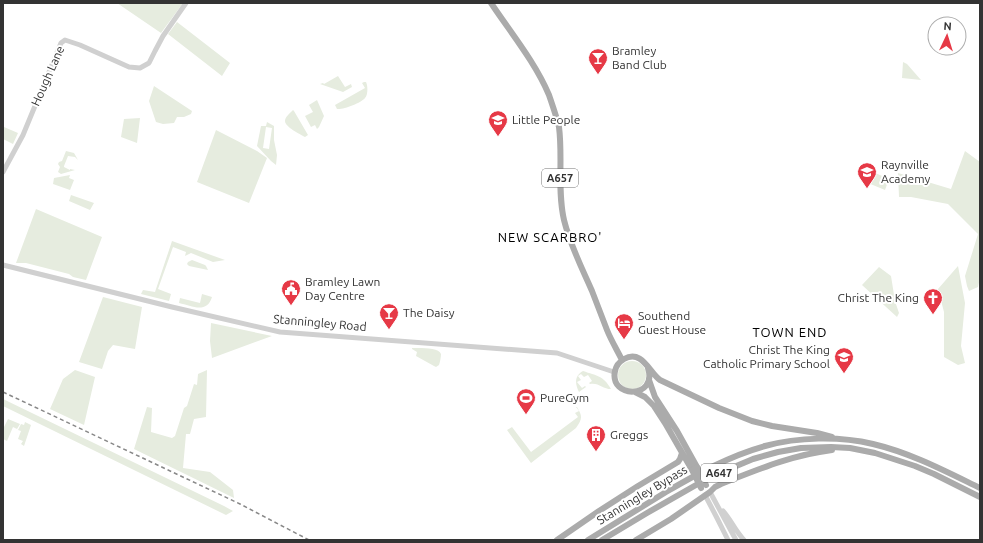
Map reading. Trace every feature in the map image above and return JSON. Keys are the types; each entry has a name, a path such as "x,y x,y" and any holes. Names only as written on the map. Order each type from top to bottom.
{"main road":[{"name":"A657","path":"491,3 530,59 549,96 560,138 560,185 564,221 572,246 607,330 622,360"},
{"path":"631,357 639,358 645,362 650,374 649,380 644,388 635,392 630,392 625,391 617,385 614,372 622,360 631,357"},
{"name":"A647","path":"648,368 660,380 738,416 772,426 817,433 895,450 934,466 980,488"},
{"path":"649,380 655,397 673,425 708,494"},
{"path":"635,392 645,397 654,406 682,453 694,469"},
{"name":"Stanningley Bypass","path":"588,540 708,468 742,453 765,446 802,439 846,440"},
{"name":"Stanningley Bypass","path":"602,540 710,477 753,459 778,452 801,448 850,448"},
{"name":"A647","path":"636,540 671,519 721,484 791,458 813,453 850,448 875,453 915,466 980,497"},
{"path":"557,540 605,506 678,462 682,453"}],"street":[{"name":"Hough Lane","path":"3,172 23,135 61,43 65,40 80,45 129,67 140,68 149,63 163,36 186,3"},
{"name":"Stanningley Road","path":"3,265 187,311 280,332 557,353 614,372"},
{"path":"708,494 726,515 744,540"},
{"path":"708,494 717,518 728,540"},
{"path":"719,508 736,540"}],"shaded area":[{"path":"117,3 183,3 161,33"},
{"path":"177,22 230,63 222,76 168,34"},
{"path":"903,62 907,64 921,80 902,78"},
{"path":"338,76 345,87 351,84 352,87 343,92 320,84 324,84"},
{"path":"366,82 367,88 367,95 365,98 352,106 337,109 335,105 365,88 362,83"},
{"path":"154,86 192,111 191,114 184,117 177,117 174,123 163,124 156,122 149,101"},
{"path":"317,100 324,116 317,129 315,125 311,127 305,116 313,112 309,105"},
{"path":"293,110 308,135 305,137 287,126 285,121 286,118"},
{"path":"140,118 137,143 121,137 124,119"},
{"path":"267,122 274,126 274,140 277,155 276,165 257,146 261,126 266,126","holes":["266,127 272,128 269,149 263,148"]},
{"path":"4,127 18,133 13,144 3,139"},
{"path":"216,130 257,151 267,158 249,203 197,182"},
{"path":"66,151 74,153 78,160 75,157 68,156 64,167 70,170 75,170 61,174 58,172 60,167 58,164 62,161"},
{"path":"965,151 980,162 980,278 978,287 969,291 965,276 978,234 948,204 911,197 899,197 898,173 951,189"},
{"path":"873,172 889,179 885,190 868,183"},
{"path":"70,175 69,178 74,180 70,190 53,184 54,178"},
{"path":"71,195 94,203 90,210 69,201"},
{"path":"36,209 102,237 86,280 26,263 16,263"},
{"path":"172,241 225,260 213,262 191,253 185,256 186,252 173,247 158,289 171,294 169,301 141,294 143,290 155,292"},
{"path":"192,260 205,265 208,270 189,266 187,264 188,262"},
{"path":"958,266 965,303 961,346 965,363 958,365 944,357 944,312 938,289"},
{"path":"879,267 891,276 895,301 899,313 897,317 862,285"},
{"path":"202,294 212,297 207,306 198,308 179,303 180,298 200,303"},
{"path":"103,297 142,307 135,349 113,345 108,351 102,369 79,362"},
{"path":"211,323 272,336 212,358 210,341"},
{"path":"412,348 428,348 437,350 441,354 439,365 436,367 416,356 417,352"},
{"path":"632,361 642,365 646,375 642,385 632,389 622,385 618,375 622,365"},
{"path":"75,370 95,377 84,425 50,409 63,379"},
{"path":"207,370 206,417 194,419 190,434 186,434 183,468 210,472 233,490 234,498 134,449 147,407 152,408 151,432 172,438 175,436 194,384 197,385 198,374"},
{"path":"583,371 602,378 611,389 596,384 590,384 589,383 592,381 588,375 584,377 581,374 578,376 581,380 577,382 582,388 585,386 586,387 579,392 576,380 578,375"},
{"path":"3,399 233,511 226,515 3,406"},
{"path":"576,407 579,410 581,418 576,428 531,463 507,430 512,427 531,452 578,417 575,413 579,411"},
{"path":"8,419 20,424 17,429 13,427 7,441 3,439 3,429"},
{"path":"25,422 31,425 24,446 21,444 23,441 18,439 21,431 18,430 21,424 24,425"}],"railway":[{"path":"3,392 240,504 309,540"}],"place":[{"name":"Bramley Band Club","path":"598,75"},
{"name":"Little People","path":"498,137"},
{"name":"Raynville Academy","path":"867,189"},
{"name":"Bramley Lawn Day Centre","path":"291,306"},
{"name":"Christ The King","path":"933,315"},
{"name":"The Daisy","path":"389,330"},
{"name":"Southend Guest House","path":"624,340"},
{"name":"Christ The King Catholic Primary School","path":"844,374"},
{"name":"PureGym","path":"526,415"},
{"name":"Greggs","path":"596,452"}],"district":[{"name":"NEW SCARBRO'","path":"550,237"},
{"name":"TOWN END","path":"790,332"}]}
